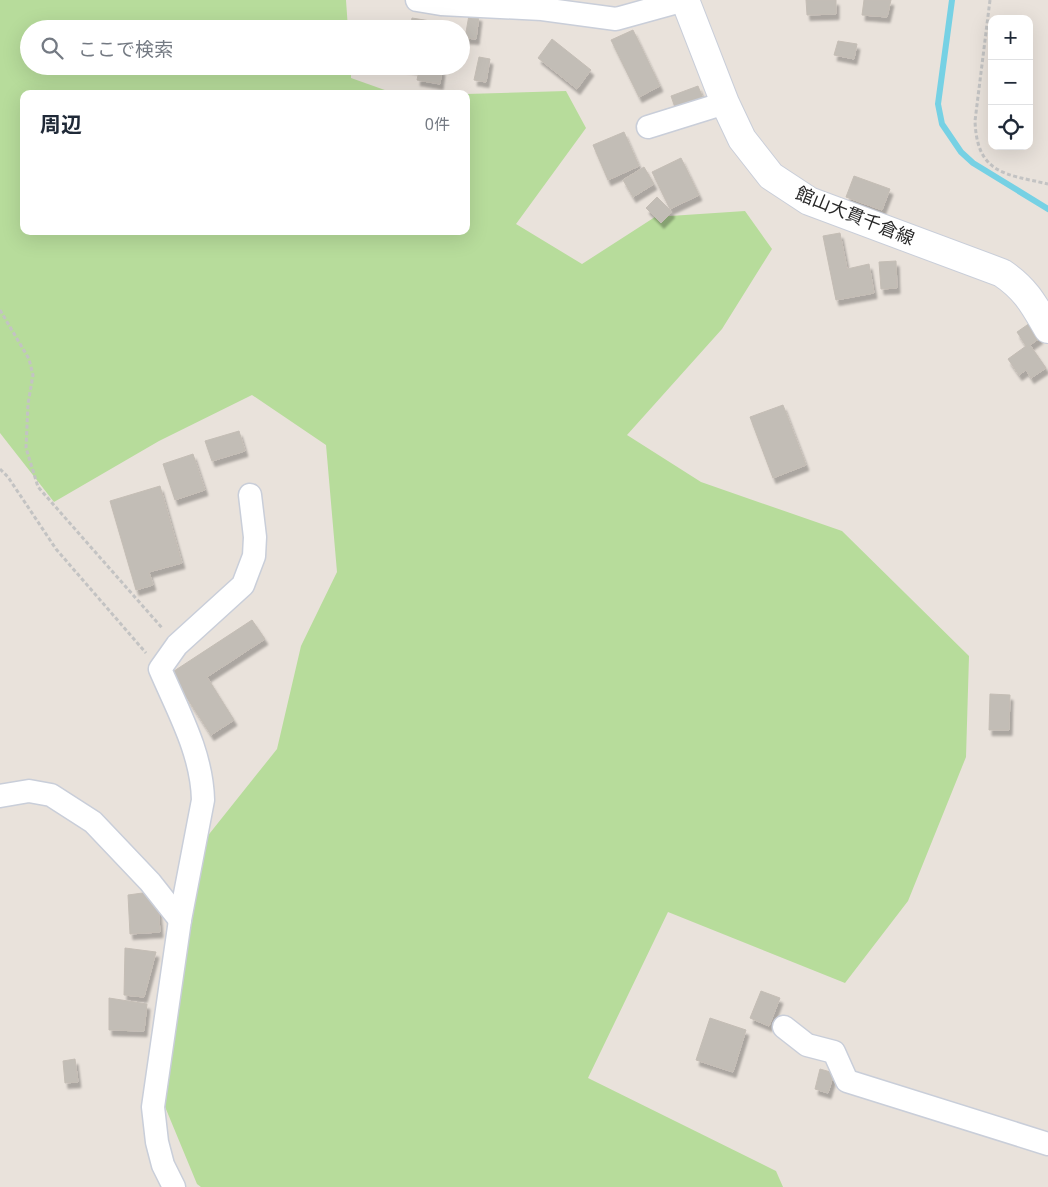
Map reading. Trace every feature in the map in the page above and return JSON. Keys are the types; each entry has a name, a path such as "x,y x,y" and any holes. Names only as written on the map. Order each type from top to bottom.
{"main road":[{"name":"館山大貫千倉線","path":"685,0 725,103 742,139 771,176 810,201 1002,273 1019,284 1048,329"}],"street":[{"path":"417,0 441,4 542,8 573,6 616,19 685,0"},
{"path":"648,127 725,103"},
{"path":"174,1187 163,1165 156,1142 153,1106 180,920 203,800 203,785 195,751 160,669 177,645 243,585 254,556 255,537 250,494"},
{"path":"0,796 29,792 51,795 77,811 92,822 150,882 180,920"},
{"path":"784,1027 808,1045 834,1052 847,1081 1048,1144"}],"path":[{"path":"990,0 975,121 979,149 992,167 1003,174 1048,184"},
{"path":"0,310 29,359 33,376 28,404 26,448 38,487 177,645"},
{"path":"0,469 8,477 56,549 160,669"}],"green space":[{"path":"0,0 346,0 347,20 20,20 20,75 351,75 351,78 385,90 20,90 20,235 470,235 470,94 566,91 586,128 516,224 582,264 655,217 745,211 772,249 722,329 627,435 701,482 842,531 969,656 966,757 908,901 845,983 668,912 588,1078 776,1171 783,1187 201,1187 197,1184 156,1085 206,838 277,749 301,646 337,572 326,445 252,395 159,441 54,502 0,433"}],"building":[{"path":"806,0 836,0 836,14 807,15"},
{"path":"864,0 891,0 887,17 862,15"},
{"path":"469,15 479,16 476,39 470,38 470,20 468,20"},
{"path":"633,30 660,86 639,97 611,40"},
{"path":"552,39 591,70 577,89 538,58"},
{"path":"838,41 857,44 854,59 834,55"},
{"path":"479,57 490,59 486,82 474,80"},
{"path":"418,75 441,75 440,84 417,80"},
{"path":"698,86 706,106 678,116 671,96"},
{"path":"624,132 639,166 608,180 593,145"},
{"path":"681,158 699,195 670,209 652,172"},
{"path":"644,167 654,184 633,197 623,180"},
{"path":"854,176 890,189 882,210 846,197"},
{"path":"657,197 672,212 661,223 646,208"},
{"path":"840,233 847,269 869,264 874,293 836,300 823,236"},
{"path":"896,261 897,288 881,289 879,262"},
{"path":"1030,323 1040,338 1030,345 1046,368 1031,378 1026,370 1019,375 1008,359 1026,346 1017,332"},
{"path":"783,405 806,465 773,478 750,417"},
{"path":"239,431 245,451 212,461 205,441"},
{"path":"193,454 205,490 175,500 163,464"},
{"path":"160,486 182,563 149,572 153,585 136,590 110,501"},
{"path":"252,620 265,639 207,677 234,720 211,735 171,673"},
{"path":"990,694 1010,695 1009,730 989,730"},
{"path":"157,891 160,932 130,934 128,895"},
{"path":"125,948 156,952 144,997 124,995"},
{"path":"761,991 780,998 769,1026 750,1018"},
{"path":"109,998 147,1004 144,1031 109,1030"},
{"path":"710,1018 746,1030 733,1072 696,1060"},
{"path":"75,1059 78,1082 65,1083 63,1061"},
{"path":"820,1069 834,1073 828,1093 815,1089"}],"waterway":[{"path":"952,0 938,104 942,124 961,152 973,163 1048,209"}]}
